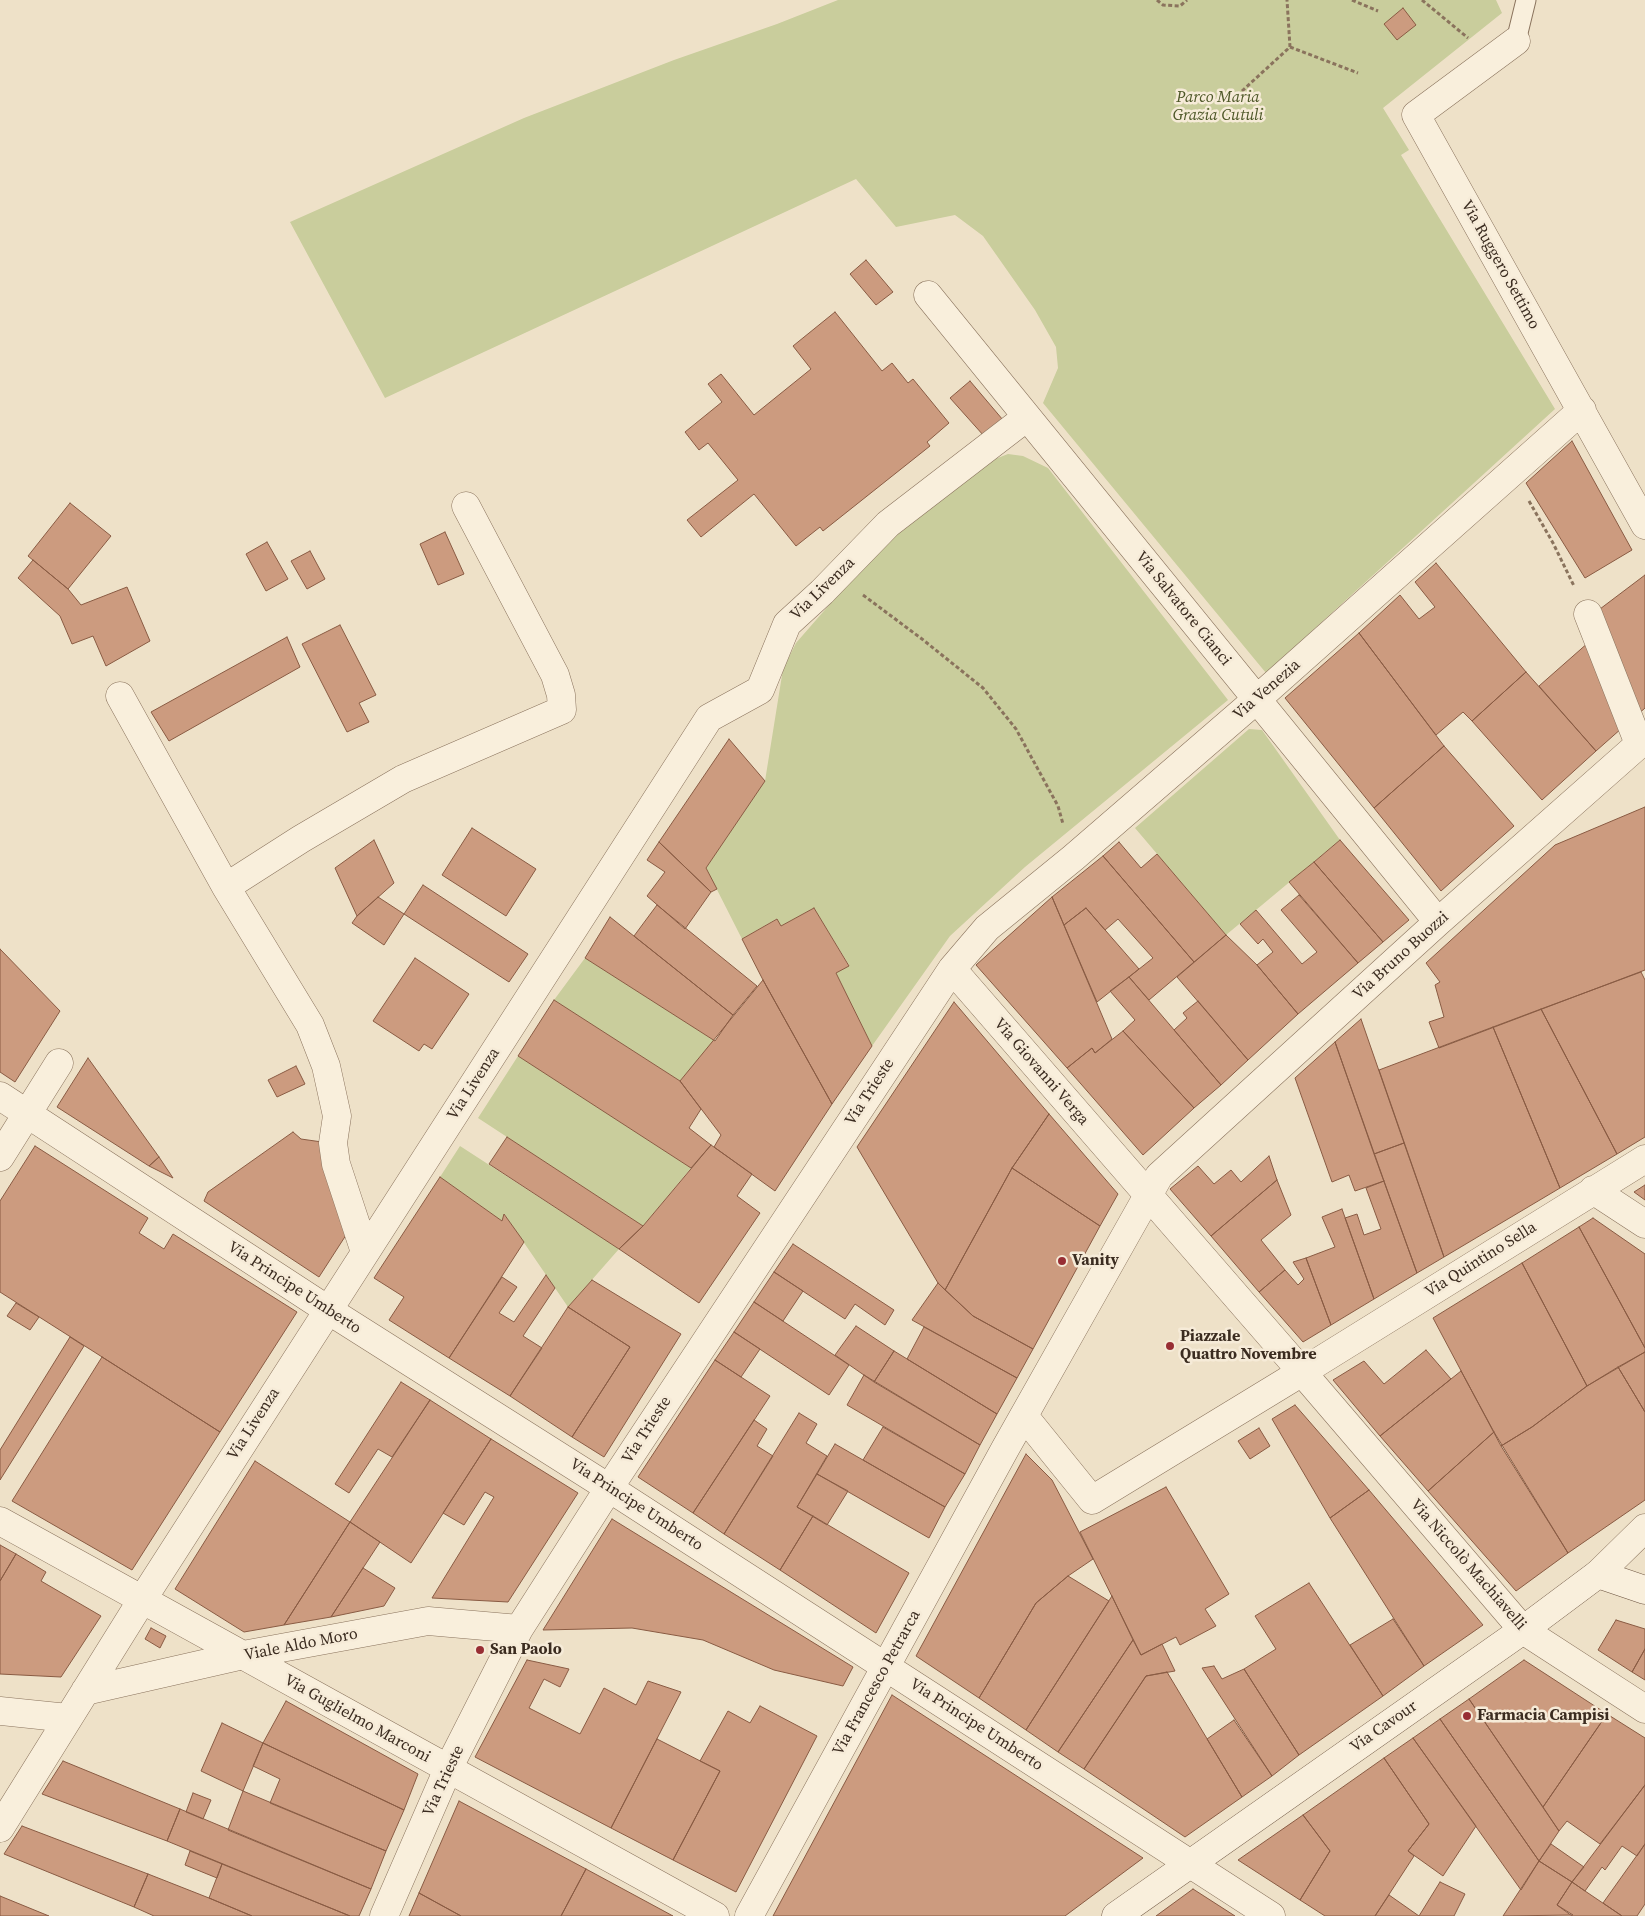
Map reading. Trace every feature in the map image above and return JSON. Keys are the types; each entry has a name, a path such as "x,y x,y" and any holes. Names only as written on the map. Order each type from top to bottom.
{"street":[{"name":"Via Ruggero Settimo","path":"1516,41 1416,115 1645,525"},
{"name":"Via Salvatore Cianci","path":"928,295 1438,922"},
{"name":"Via Venezia","path":"952,969 987,928 1073,858 1256,700 1582,410"},
{"name":"Via Livenza","path":"0,1828 142,1600 709,718 760,690 787,624 838,576 888,524 1027,417"},
{"path":"226,887 301,839 403,779 562,710 561,695 555,674 466,506"},
{"path":"1588,614 1642,742"},
{"path":"120,696 226,887 310,1025 326,1066 337,1116 333,1143 336,1164 365,1252"},
{"name":"Via Bruno Buozzi","path":"1024,1416 1146,1182 1642,742"},
{"name":"Via Giovanni Verga","path":"952,969 1146,1182 1313,1374"},
{"name":"Via Trieste","path":"384,1916 448,1769 519,1629 609,1488 952,969"},
{"path":"0,1156 59,1063"},
{"name":"Via Principe Umberto","path":"0,1096 328,1310 886,1666 1271,1916"},
{"name":"Via Quintino Sella","path":"1024,1416 1092,1500 1313,1374 1593,1190 1645,1159"},
{"path":"1593,1190 1645,1224"},
{"name":"Via Niccolò Machiavelli","path":"1313,1374 1523,1630 1645,1709"},
{"name":"Via Francesco Petrarca","path":"749,1916 1024,1416"},
{"name":"Via Guglielmo Marconi","path":"0,1521 715,1916"},
{"name":"Via Cavour","path":"1116,1916 1523,1630 1598,1574 1645,1528"},
{"path":"1598,1574 1645,1590"},
{"name":"Viale Aldo Moro","path":"85,1691 243,1655 428,1620 519,1629"},
{"path":"0,1711 68,1718"}],"lane":[{"path":"1516,41 1526,0"}],"path":[{"path":"1157,0 1163,5 1180,6 1188,0"},
{"path":"1287,0 1290,47"},
{"path":"1352,0 1378,11"},
{"path":"1422,0 1495,58"},
{"path":"1290,47 1358,73"},
{"path":"1242,91 1290,47"},
{"path":"1512,472 1553,543 1588,614"},
{"path":"838,576 983,688 1016,729 1058,806 1073,858"}],"green space":[{"name":"Parco Maria Grazia Cutuli","path":"838,0 1496,0 1502,13 1383,108 1409,150 1401,155 1555,409 1266,673 1043,403 1058,368 1056,347 1035,310 983,236 955,215 896,227 856,179 385,398 290,222 524,118 674,60 777,24"},
{"path":"1008,454 1023,456 1048,468 1228,700 1025,867 950,936 872,1046 836,973 849,965 814,908 781,926 776,919 742,939 706,868 765,781 783,669 796,643 884,542 990,461"},
{"path":"1249,729 1262,730 1340,840 1226,935 1135,828"},
{"path":"585,958 715,1041 680,1081 554,1000"},
{"path":"518,1056 691,1168 643,1226 478,1118"},
{"path":"460,1146 619,1249 568,1307 505,1215 502,1221 440,1177"}],"building":[{"path":"1403,8 1416,25 1397,40 1384,24"},
{"path":"866,260 893,292 876,305 850,274"},
{"path":"835,312 882,371 892,363 908,383 913,379 949,423 927,442 930,446 823,531 820,527 796,546 754,494 701,537 687,520 738,480 708,443 699,450 685,432 722,402 708,384 721,374 754,415 811,369 793,346"},
{"path":"970,381 1003,420 984,436 950,398"},
{"path":"1572,441 1632,550 1585,578 1526,483"},
{"path":"70,503 111,536 68,589 28,556"},
{"path":"445,532 464,574 438,585 420,544"},
{"path":"267,542 288,579 266,591 246,554"},
{"path":"310,551 325,579 307,589 291,561"},
{"path":"33,560 68,589 81,605 127,587 150,641 106,666 93,636 72,644 60,616 18,578"},
{"path":"1436,563 1526,672 1472,721 1463,712 1436,735 1359,633 1400,595 1419,619 1435,607 1415,582"},
{"path":"1645,575 1645,708 1636,716 1596,612"},
{"path":"340,625 376,695 359,703 369,722 347,732 302,644"},
{"path":"1359,633 1444,746 1374,808 1285,698"},
{"path":"287,637 300,667 169,741 151,712"},
{"path":"1589,642 1622,728 1596,751 1539,686"},
{"path":"1526,672 1596,751 1542,800 1472,721"},
{"path":"729,739 765,781 706,868 717,889 711,892 659,842"},
{"path":"1444,746 1514,826 1441,891 1374,808"},
{"path":"1645,807 1645,970 1439,1048 1429,1022 1444,1017 1435,985 1440,982 1426,963 1555,845"},
{"path":"472,828 536,869 506,916 442,875"},
{"path":"374,840 394,883 357,916 335,868"},
{"path":"1340,840 1409,920 1383,942 1314,862"},
{"path":"659,842 711,892 685,929 647,896 665,872 647,860"},
{"path":"1119,842 1141,868 1157,854 1226,935 1194,962 1103,856"},
{"path":"1103,856 1194,962 1149,1000 1129,977 1153,958 1118,919 1105,930 1086,908 1064,925 1052,897"},
{"path":"1314,862 1383,942 1358,963 1289,882"},
{"path":"423,885 528,954 509,982 404,914"},
{"path":"1299,895 1358,963 1298,1014 1257,965 1273,952 1263,939 1258,944 1240,924 1256,910 1302,964 1317,952 1281,910"},
{"path":"378,897 404,914 384,945 352,923"},
{"path":"1052,897 1112,1039 1095,1053 1092,1048 1067,1068 976,965"},
{"path":"657,905 757,986 733,1015 634,936"},
{"path":"814,908 849,966 836,973 872,1046 832,1104 742,939 777,919 781,926"},
{"path":"1086,908 1139,969 1097,1002 1064,925"},
{"path":"610,917 733,1015 715,1041 585,958"},
{"path":"1226,935 1257,965 1298,1014 1248,1060 1177,977"},
{"path":"0,949 60,1011 15,1082 0,1072"},
{"path":"415,958 469,994 432,1049 424,1044 419,1051 373,1021"},
{"path":"1641,972 1645,980 1645,1137 1617,1154 1541,1009"},
{"path":"1129,977 1221,1085 1194,1108 1123,1031 1135,1020 1110,991"},
{"path":"763,980 832,1104 775,1191 714,1147 721,1135 680,1081"},
{"path":"554,1000 680,1081 701,1109 689,1128 711,1145 691,1168 518,1056"},
{"path":"1198,1001 1248,1060 1221,1085 1174,1030 1187,1018 1183,1013"},
{"path":"954,1002 1049,1114 1012,1168 945,1290 938,1283 857,1147"},
{"path":"1541,1009 1617,1154 1560,1188 1493,1027"},
{"path":"1361,1019 1404,1143 1374,1154 1335,1042"},
{"path":"1493,1027 1560,1188 1444,1257 1379,1070"},
{"path":"1123,1031 1194,1108 1143,1155 1067,1068 1092,1048 1095,1053"},
{"path":"1335,1042 1384,1181 1355,1191 1349,1175 1332,1182 1295,1078"},
{"path":"88,1058 159,1157 149,1166 57,1107"},
{"path":"296,1066 305,1084 277,1097 268,1080"},
{"path":"1049,1114 1118,1194 1100,1226 1012,1168"},
{"path":"293,1132 301,1139 322,1142 348,1232 319,1277 204,1201 208,1192"},
{"path":"507,1137 643,1226 619,1249 489,1164"},
{"path":"1404,1143 1444,1257 1417,1273 1374,1154"},
{"path":"711,1145 752,1174 737,1196 760,1213 699,1303 619,1249 643,1226"},
{"path":"35,1146 148,1218 139,1233 164,1249 173,1234 297,1312 220,1432 0,1292 0,1201"},
{"path":"1269,1156 1277,1180 1211,1236 1170,1189 1198,1166 1214,1184 1231,1170 1241,1182"},
{"path":"159,1157 173,1178 149,1166"},
{"path":"1012,1168 1100,1226 1033,1349 973,1316 945,1290"},
{"path":"440,1177 502,1221 504,1214 524,1242 449,1358 389,1320 404,1297 374,1278"},
{"path":"1277,1180 1291,1215 1261,1240 1285,1270 1259,1292 1211,1236"},
{"path":"1384,1181 1417,1273 1374,1299 1345,1218 1357,1214 1364,1235 1381,1229 1366,1188"},
{"path":"1645,1185 1645,1200 1634,1192"},
{"path":"1342,1209 1374,1299 1331,1325 1306,1258 1335,1247 1322,1217"},
{"path":"1593,1218 1645,1254 1645,1348 1579,1227"},
{"path":"1579,1227 1645,1348 1645,1352 1587,1386 1522,1263"},
{"path":"793,1244 894,1310 885,1325 855,1304 845,1319 774,1272"},
{"path":"1306,1258 1331,1325 1303,1342 1259,1292 1285,1270 1298,1285 1304,1279 1293,1262"},
{"path":"1522,1263 1587,1386 1532,1427 1501,1446 1433,1318"},
{"path":"774,1272 803,1291 783,1321 754,1302"},
{"path":"546,1275 555,1288 523,1336 542,1348 510,1396 449,1358 502,1277 517,1287 499,1313 514,1322"},
{"path":"592,1280 681,1334 604,1457 572,1437 630,1347 568,1307"},
{"path":"938,1283 973,1316 1033,1349 1017,1378 912,1320"},
{"path":"754,1302 849,1365 829,1395 734,1332"},
{"path":"16,1303 39,1317 30,1330 7,1316"},
{"path":"568,1307 630,1347 572,1437 510,1396"},
{"path":"856,1326 894,1351 874,1382 835,1355"},
{"path":"924,1327 1017,1378 997,1414 907,1359"},
{"path":"734,1332 760,1349 741,1377 715,1360"},
{"path":"70,1337 84,1346 0,1480 0,1450"},
{"path":"1426,1350 1451,1379 1380,1436 1333,1380 1364,1361 1384,1384"},
{"path":"894,1351 997,1414 980,1445 874,1382"},
{"path":"1645,1352 1645,1412 1618,1367"},
{"path":"102,1357 220,1432 132,1570 12,1501"},
{"path":"715,1360 770,1396 693,1513 638,1477"},
{"path":"1618,1367 1645,1412 1645,1500 1568,1553 1501,1446 1532,1427 1587,1386"},
{"path":"1461,1371 1494,1432 1428,1491 1380,1436"},
{"path":"864,1375 980,1445 965,1474 847,1405"},
{"path":"401,1382 430,1400 392,1457 378,1449 349,1493 335,1484"},
{"path":"430,1400 491,1439 411,1563 350,1522"},
{"path":"1295,1405 1369,1490 1330,1518 1272,1419"},
{"path":"799,1413 817,1424 806,1443 827,1456 797,1507 813,1516 780,1570 724,1534"},
{"path":"754,1420 767,1429 757,1446 773,1456 724,1534 693,1513"},
{"path":"883,1427 965,1474 945,1507 863,1460"},
{"path":"1259,1428 1270,1446 1250,1459 1238,1441"},
{"path":"1494,1432 1568,1553 1516,1591 1428,1491"},
{"path":"491,1439 578,1493 508,1602 432,1598 494,1497 485,1492 464,1525 443,1513"},
{"path":"835,1444 945,1507 929,1538 817,1474"},
{"path":"1026,1454 1052,1480 1093,1559 1068,1576 1036,1603 979,1698 916,1656"},
{"path":"255,1461 350,1522 284,1625 244,1632 175,1589"},
{"path":"817,1474 848,1491 827,1525 797,1507"},
{"path":"1166,1487 1229,1594 1205,1609 1216,1626 1180,1645 1176,1637 1141,1655 1080,1532"},
{"path":"1369,1490 1483,1625 1424,1666 1330,1518"},
{"path":"813,1516 909,1573 876,1633 780,1570"},
{"path":"612,1519 853,1667 843,1686 774,1670 703,1640 632,1628 543,1630"},
{"path":"350,1522 380,1542 331,1617 284,1625"},
{"path":"0,1545 16,1554 0,1581"},
{"path":"16,1554 46,1572 41,1581 101,1616 61,1677 0,1674 0,1581"},
{"path":"363,1568 395,1588 384,1606 331,1617"},
{"path":"1068,1576 1109,1601 1026,1730 979,1698 1036,1603"},
{"path":"1309,1583 1383,1696 1299,1755 1244,1669 1276,1649 1255,1616"},
{"path":"1112,1596 1133,1640 1058,1752 1026,1730"},
{"path":"1393,1619 1424,1666 1383,1696 1350,1645"},
{"path":"1616,1620 1645,1629 1645,1649 1632,1672 1598,1650"},
{"path":"151,1628 166,1636 160,1648 145,1639"},
{"path":"1133,1640 1141,1655 1162,1644 1175,1671 1146,1676 1084,1769 1058,1752"},
{"path":"1645,1649 1645,1680 1632,1672"},
{"path":"527,1660 569,1669 560,1687 544,1679 529,1708 580,1734 604,1688 636,1705 648,1681 681,1692 611,1828 475,1757"},
{"path":"1524,1660 1607,1714 1543,1807 1469,1699"},
{"path":"1214,1666 1222,1679 1244,1669 1299,1755 1272,1776 1202,1668"},
{"path":"1167,1672 1242,1797 1185,1837 1084,1769 1146,1676"},
{"path":"892,1695 1143,1858 1065,1916 773,1916"},
{"path":"1469,1699 1559,1831 1539,1861 1440,1719"},
{"path":"286,1701 418,1774 404,1810 263,1743"},
{"path":"760,1706 817,1736 736,1892 673,1860 720,1771 700,1761 728,1711 750,1723"},
{"path":"1607,1714 1645,1738 1645,1785 1600,1844 1567,1821 1559,1831 1543,1807"},
{"path":"1440,1719 1539,1861 1521,1890 1413,1738"},
{"path":"1234,1720 1272,1776 1242,1797 1207,1739"},
{"path":"222,1723 263,1743 243,1791 201,1771"},
{"path":"1413,1738 1476,1826 1443,1876 1408,1851 1429,1824 1384,1758"},
{"path":"657,1739 720,1771 673,1860 611,1828"},
{"path":"263,1743 404,1810 386,1851 270,1803 280,1779 253,1766"},
{"path":"1384,1758 1429,1824 1408,1851 1414,1856 1375,1916 1325,1916 1300,1900 1330,1851 1303,1815"},
{"path":"63,1761 180,1809 167,1841 42,1794"},
{"path":"1645,1785 1645,1844 1637,1856 1622,1846 1605,1870 1602,1867 1585,1891 1572,1882"},
{"path":"243,1791 386,1851 371,1889 228,1830"},
{"path":"193,1793 211,1800 203,1819 186,1812"},
{"path":"459,1801 586,1869 561,1916 461,1916 419,1893"},
{"path":"180,1809 371,1889 359,1916 350,1916 167,1841"},
{"path":"1303,1815 1330,1851 1300,1900 1238,1860"},
{"path":"22,1826 148,1874 134,1907 4,1854"},
{"path":"1551,1844 1584,1867 1572,1882 1539,1861"},
{"path":"1645,1844 1645,1904 1637,1916 1622,1916 1603,1903"},
{"path":"190,1851 222,1864 217,1878 185,1865"},
{"path":"1539,1861 1572,1882 1557,1905 1573,1915 1503,1916"},
{"path":"222,1864 350,1916 252,1916 209,1898"},
{"path":"586,1869 673,1916 561,1916"},
{"path":"148,1874 252,1916 154,1916 134,1907"},
{"path":"1440,1882 1465,1894 1454,1916 1419,1916"},
{"path":"1572,1882 1622,1916 1572,1916 1557,1905"},
{"path":"1193,1889 1235,1916 1156,1916"},
{"path":"419,1893 461,1916 409,1916"},
{"path":"1389,1895 1419,1916 1375,1916"},
{"path":"0,1896 49,1916 0,1916"}],"place":[{"name":"Vanity","path":"1062,1261"},
{"name":"Piazzale Quattro Novembre","path":"1170,1346"},
{"name":"San Paolo","path":"480,1650"},
{"name":"Farmacia Campisi","path":"1467,1716"}]}
